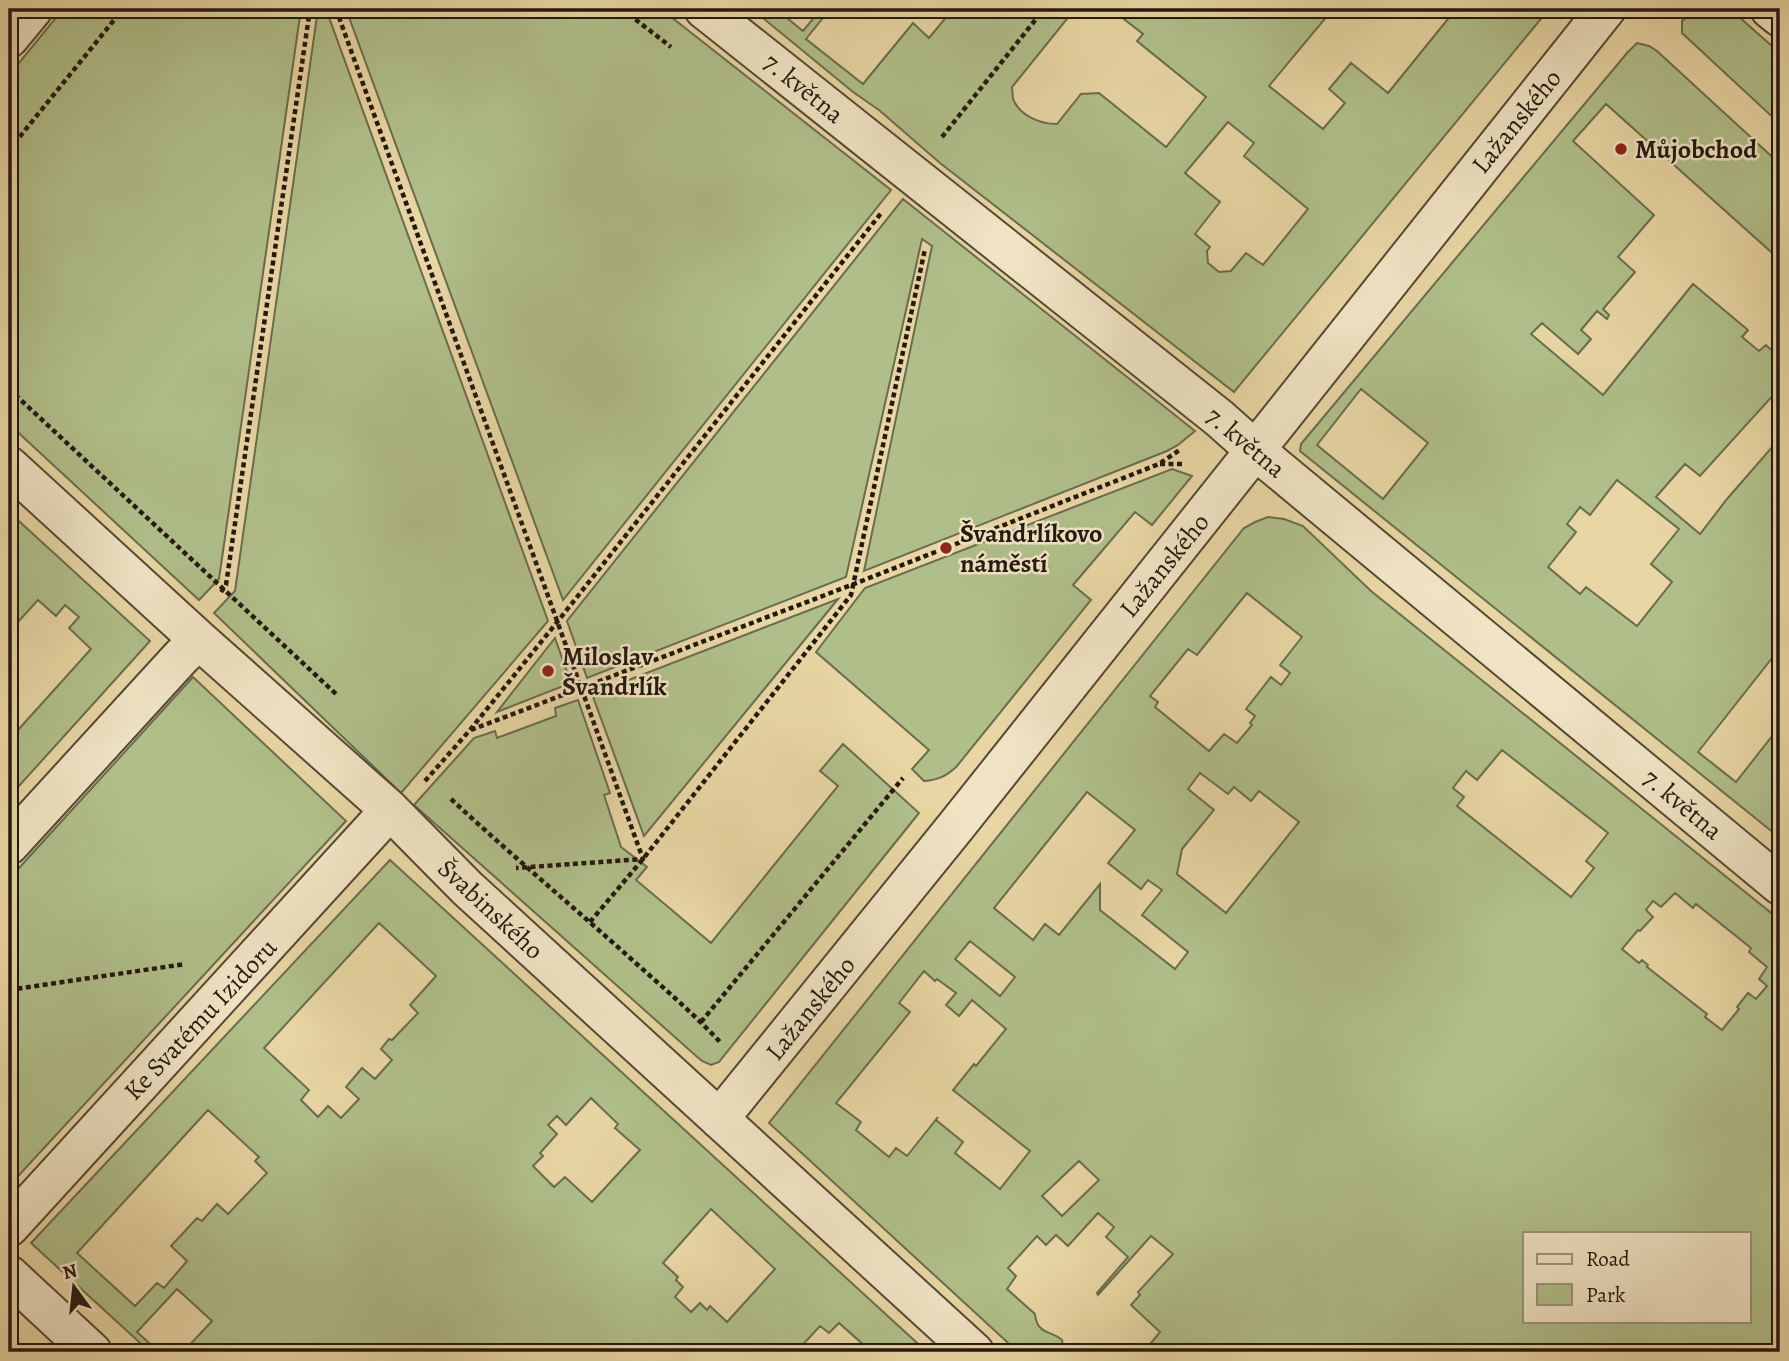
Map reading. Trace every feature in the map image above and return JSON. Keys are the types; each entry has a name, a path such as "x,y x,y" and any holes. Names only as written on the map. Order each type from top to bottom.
{"street":[{"path":"9,38 33,9"},
{"name":"7. května","path":"704,9 1219,418 1780,885"},
{"name":"Lažanského","path":"719,1119 948,836 1606,9"},
{"path":"1770,9 1780,18"},
{"name":"Švabinského","path":"9,466 390,810 467,888 974,1352"},
{"path":"9,845 172,667 191,633"},
{"name":"Ke Svatému Izidoru","path":"9,1227 390,810"},
{"path":"9,1275 92,1352"}],"path":[{"path":"9,150 123,9"},
{"path":"191,633 206,607 223,590 229,571 310,9"},
{"path":"336,9 643,859"},
{"path":"390,810 408,800 470,730 1044,9"},
{"path":"590,922 643,859 851,595 925,249"},
{"path":"9,390 346,703"},
{"path":"470,730 1159,464 1219,418"},
{"path":"701,1022 903,778"},
{"path":"447,796 701,1022 720,1042"},
{"path":"467,888 484,870 643,859"},
{"path":"9,989 262,952"}],"green space":[{"path":"63,9 301,9 219,579 199,600 9,424 9,75"},
{"path":"318,9 326,9 548,621 401,793 214,613 235,591"},
{"path":"346,9 661,9 891,190 563,600"},
{"path":"752,9 776,9 803,31 821,9 830,9 806,39 863,84 913,23 929,38 953,9 1075,9 1012,87 1016,105 1031,118 1057,124 1081,94 1099,93 1166,147 1206,97 1137,41 1143,34 1111,9 1333,9 1269,86 1323,129 1345,103 1329,89 1351,63 1388,93 1456,9 1549,9 1234,392 853,92","holes":["1228,122 1254,143 1244,156 1308,209 1263,265 1246,253 1231,271 1219,272 1208,263 1207,251 1210,247 1195,234 1220,202 1185,173"]},
{"path":"1696,9 1730,9 1780,53 1780,124 1682,33 1682,21"},
{"path":"1637,43 1657,51 1780,164 1780,260 1606,104 1573,141 1654,215 1618,257 1635,272 1603,309 1609,315 1607,319 1597,311 1581,330 1591,339 1578,354 1542,323 1531,334 1603,395 1693,284 1748,330 1742,337 1759,351 1766,345 1780,358 1780,397 1775,393 1700,476 1685,464 1656,497 1700,534 1780,438 1780,648 1698,752 1736,782 1780,726 1780,838 1300,451 1301,444","holes":["1361,389 1428,443 1383,499 1317,445","1617,480 1679,529 1651,564 1672,582 1637,626 1586,587 1580,594 1548,567 1576,532 1567,524 1580,507 1590,515"]},
{"path":"903,199 1195,431 1167,451 864,571 932,246 922,239 846,577 587,678 567,621"},
{"path":"1172,469 1192,476 1152,525 1135,512 1073,585 1091,600 957,766 942,777 924,781 912,769 929,750 816,652 865,588"},
{"path":"9,512 150,641 9,797 9,740 91,649 69,628 79,617 65,605 56,616 38,600 9,632"},
{"path":"1268,517 1303,526 1371,591 1780,920 1780,1352 1160,1352 1151,1343 1160,1332 1131,1305 1140,1295 1138,1292 1173,1254 1151,1236 1098,1295 1128,1257 1106,1237 1114,1227 1098,1213 1068,1246 1056,1235 1046,1245 1037,1236 1008,1268 1016,1276 1007,1289 1035,1314 1042,1329 1062,1340 1066,1352 1018,1352 769,1123 1244,528","holes":["1247,593 1302,637 1280,665 1290,673 1281,685 1271,677 1246,709 1255,716 1250,723 1252,725 1237,743 1224,734 1209,751 1155,707 1158,702 1150,696 1188,649 1197,655","1502,750 1608,833 1586,861 1594,868 1571,897 1457,806 1464,797 1453,788 1466,771 1477,780","1200,773 1228,794 1234,787 1251,801 1259,791 1299,822 1226,913 1177,874 1182,849 1214,810 1188,789","1087,792 1135,830 1108,863 1141,889 1148,880 1162,890 1142,915 1188,952 1175,969 1100,910 1100,884 1059,935 1045,924 1033,940 994,908","1675,893 1693,908 1696,904 1751,948 1749,952 1767,967 1759,979 1767,986 1756,999 1748,993 1722,1030 1705,1017 1707,1014 1647,967 1642,960 1639,963 1622,949 1653,917 1646,910 1653,901 1661,907","970,941 1015,977 1000,996 955,959","924,971 956,993 946,1005 959,1016 972,1000 1006,1029 953,1090 1030,1151 1000,1189 955,1153 963,1142 936,1120 938,1117 907,1156 896,1148 889,1157 856,1130 861,1122 836,1103 910,1012 899,1003","1079,1161 1099,1180 1062,1216 1042,1196"]},
{"path":"838,599 644,836 592,694"},
{"path":"555,638 571,683 497,712"},
{"path":"193,677 346,821 9,1186 9,879"},
{"path":"578,700 610,793 604,795 621,847 647,867 636,880 711,943 838,786 820,771 843,744 919,813 719,1062 711,1065 702,1061 414,805 474,738 495,731 497,738 556,716 555,708"},
{"path":"390,860 927,1352 866,1352 867,1348 839,1323 829,1333 820,1326 796,1352 183,1352 212,1321 177,1289 137,1332 159,1352 150,1352 31,1243","holes":["379,923 436,976 410,1005 418,1013 381,1049 392,1060 375,1079 362,1068 346,1087 359,1099 341,1118 328,1106 318,1117 301,1100 309,1090 264,1048","591,1098 618,1124 615,1128 640,1150 592,1202 565,1177 554,1187 533,1166 543,1156 540,1153 557,1134 548,1125 557,1116 566,1125","208,1110 259,1157 255,1161 267,1173 228,1214 217,1204 202,1221 197,1218 171,1246 187,1261 164,1288 157,1283 135,1306 77,1253","711,1209 775,1269 727,1322 710,1306 707,1310 700,1303 691,1312 675,1297 683,1287 676,1280 678,1277 663,1263"]}],"place":[{"name":"Můjobchod","path":"1621,149"},
{"name":"Švandrlíkovo náměstí","path":"946,548"},
{"name":"Miloslav Švandrlík","path":"548,671"}]}
